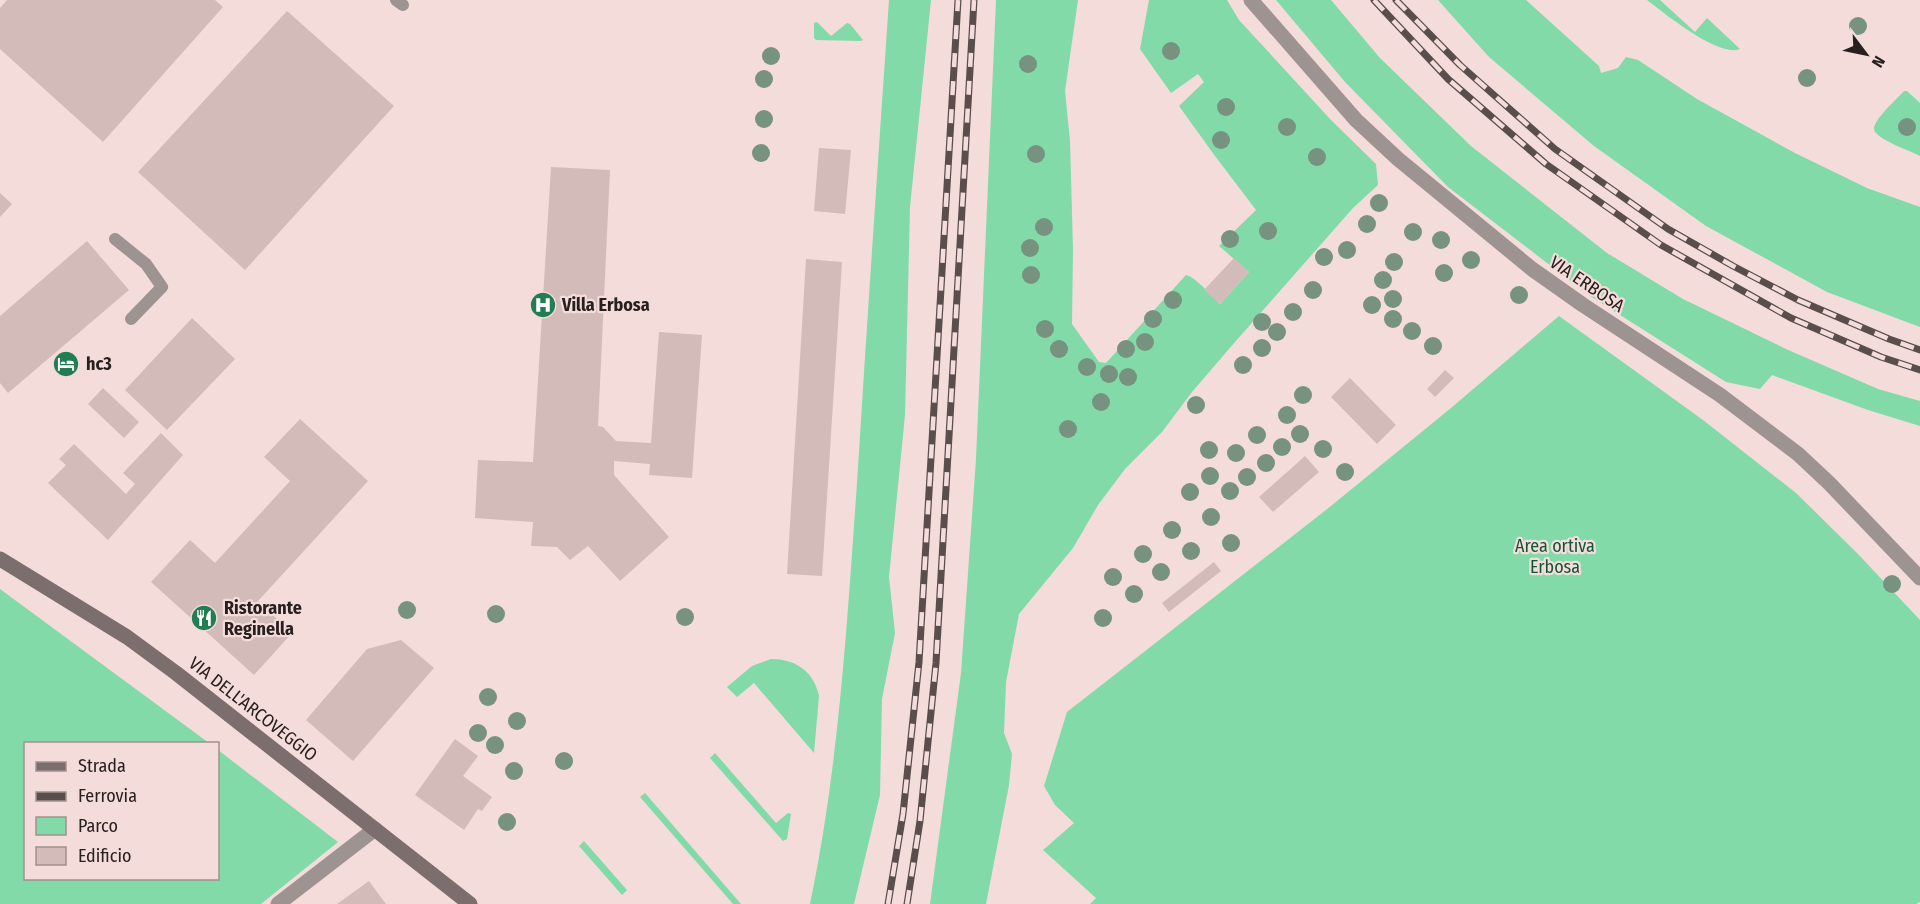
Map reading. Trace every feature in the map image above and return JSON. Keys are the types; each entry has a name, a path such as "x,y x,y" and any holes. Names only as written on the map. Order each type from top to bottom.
{"street":[{"name":"VIA ERBOSA","path":"1251,0 1356,120 1398,159 1532,269 1720,395 1789,447 1830,483 1920,578"},
{"name":"VIA DELL'ARCOVEGGIO","path":"0,559 127,637 470,904"},
{"path":"278,904 375,829"}],"lane":[{"path":"115,239 146,264 162,287 131,319"}],"green space":[{"path":"889,0 931,0 910,207 905,415 889,577 895,633 882,699 880,795 854,904 810,904 828,800 845,641"},
{"path":"996,0 1078,0 1065,91 1070,141 1073,249 1072,324 1099,362 1106,363 1186,275 1199,283 1220,304 1249,272 1219,246 1256,210 1179,106 1204,82 1198,74 1171,93 1140,49 1149,0 1227,0 1239,20 1331,120 1376,164 1378,185 1353,208 1192,392 1162,432 1125,469 1098,505 1073,548 1019,614 1006,682 1004,733 1012,754 1009,785 986,904 930,904 961,673 976,459"},
{"path":"1276,0 1331,0 1380,58 1471,146 1607,253 1683,299 1786,349 1878,389 1920,401 1920,426 1868,410 1772,375 1760,389 1726,382 1590,296 1448,187 1345,82"},
{"path":"1438,0 1526,0 1599,66 1601,73 1618,68 1626,57 1638,60 1697,99 1795,153 1867,188 1920,207 1920,327 1827,292 1706,226 1594,146 1489,57"},
{"path":"1647,0 1660,0 1695,32 1707,18 1740,49 1731,50 1706,41 1678,24"},
{"path":"817,22 831,36 847,23 850,24 863,40 816,40 814,23"},
{"path":"1904,91 1920,103 1920,156 1880,137 1874,129 1882,115"},
{"name":"Area ortiva Erbosa","path":"1559,316 1703,420 1796,493 1920,620 1920,902 1916,904 1090,904 1096,898 1043,850 1074,823 1055,805 1044,786 1067,712 1326,510"},
{"path":"0,589 208,742 24,742 24,880 219,880 219,751 338,842 261,904 0,904"},
{"path":"771,659 795,664 808,673 813,680 819,696 814,753 754,683 737,697 727,687 752,666"},
{"path":"715,753 776,823 788,813 791,814 787,839 783,841 710,758"},
{"path":"645,793 741,904 733,904 640,797"},
{"path":"584,841 627,890 622,895 579,846"}],"building":[{"path":"7,0 215,0 223,7 103,142 0,49 0,8"},
{"path":"287,11 394,106 245,270 138,172"},
{"path":"819,148 851,150 845,214 814,211"},
{"path":"551,167 610,170 598,426 603,427 616,441 651,443 659,332 702,335 692,478 649,475 650,464 614,461 614,475 669,537 620,581 588,546 570,560 557,547 531,546 533,522 475,518 478,460 533,462"},
{"path":"0,193 12,204 0,217"},
{"path":"87,241 129,290 8,393 0,383 0,316"},
{"path":"1234,258 1249,272 1220,304 1204,290"},
{"path":"806,259 842,262 822,576 787,574"},
{"path":"192,318 235,359 167,430 125,390"},
{"path":"1445,370 1454,378 1435,397 1427,389"},
{"path":"1350,378 1396,425 1377,444 1331,397"},
{"path":"103,388 139,422 124,438 88,404"},
{"path":"300,419 368,481 258,601 292,633 254,675 151,582 190,540 215,563 290,481 264,457"},
{"path":"161,433 183,455 108,540 48,483 66,465 59,459 74,444 126,494 135,484 123,473"},
{"path":"1305,456 1319,472 1273,512 1259,497"},
{"path":"1214,562 1221,571 1169,612 1162,603"},
{"path":"401,640 434,668 353,761 306,720 367,649"},
{"path":"455,739 478,756 463,776 492,797 482,811 478,809 464,830 415,795"},
{"path":"369,881 386,904 337,904"}],"railway":[{"path":"888,904 903,814 919,662 958,0"},
{"path":"907,904 920,821 936,663 974,0"},
{"path":"1374,0 1448,79 1546,164 1661,245 1791,318 1881,357 1920,370"},
{"path":"1396,0 1460,65 1555,149 1668,229 1798,300 1920,350"}],"place":[{"name":"Villa Erbosa","path":"543,305"},
{"name":"hc3","path":"66,364"},
{"name":"Ristorante Reginella","path":"204,618"}]}
